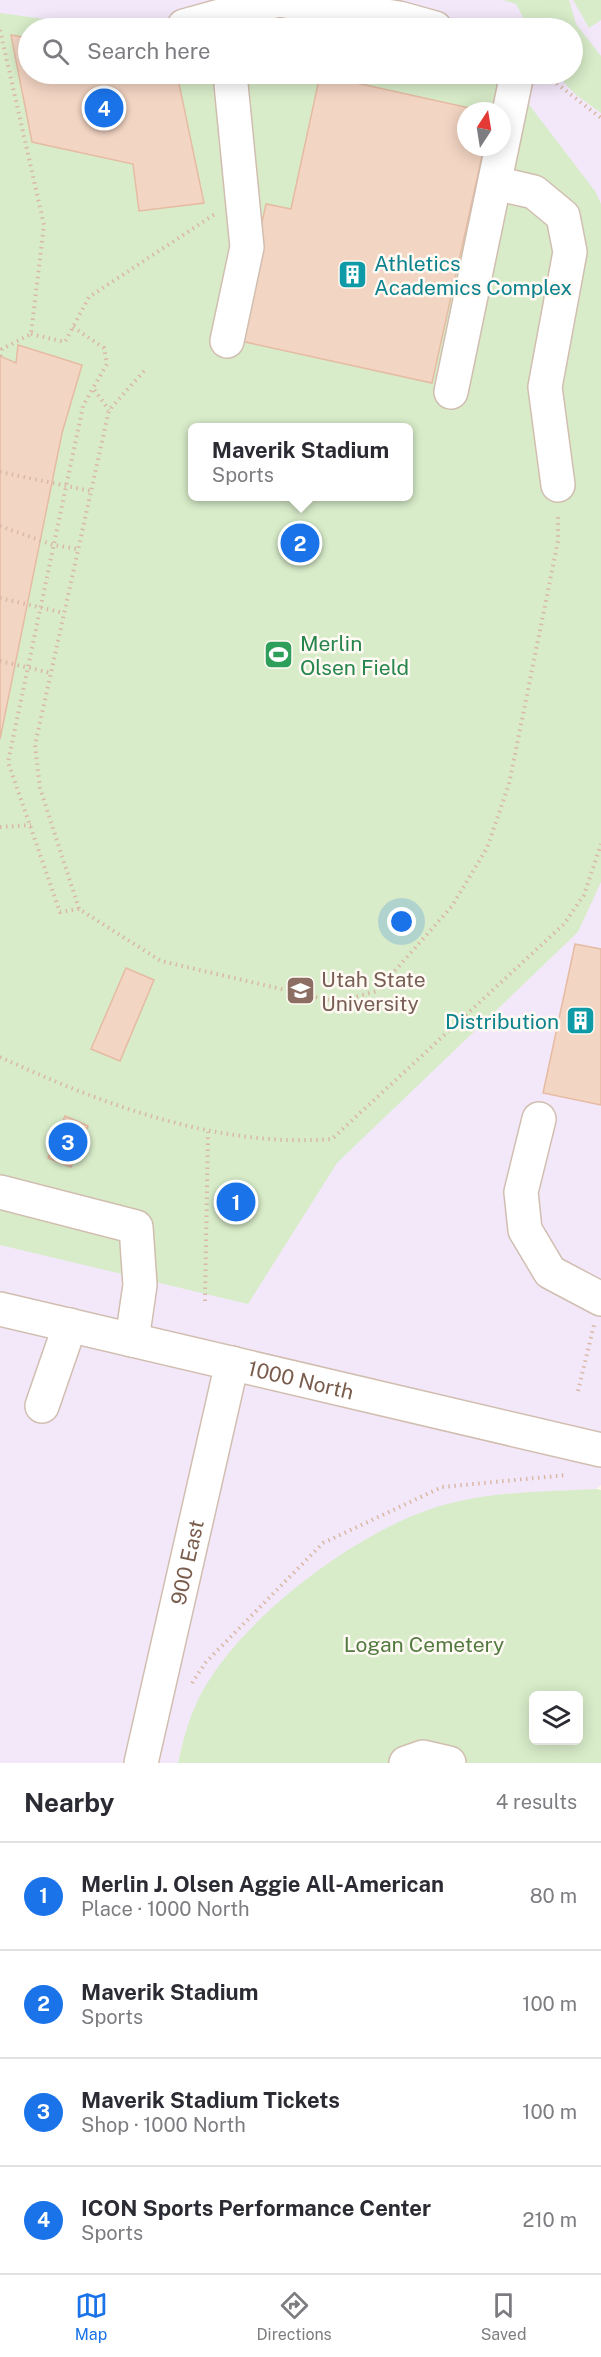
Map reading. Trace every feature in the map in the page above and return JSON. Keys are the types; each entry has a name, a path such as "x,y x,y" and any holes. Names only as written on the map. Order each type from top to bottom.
{"street":[{"path":"234,18 278,0 399,18"},
{"path":"227,341 247,247 231,84"},
{"path":"451,392 515,84"},
{"path":"495,183 534,192 562,216 570,252 545,387 558,485"},
{"path":"539,1119 521,1192 525,1230 550,1272 598,1310"},
{"path":"0,1192 136,1227 140,1285 132,1340"},
{"name":"1000 North","path":"0,1309 601,1450"},
{"path":"42,1406 70,1325"},
{"name":"900 East","path":"141,1763 232,1364"},
{"path":"406,1763 423,1757 449,1763"}],"path":[{"path":"0,30 45,225 31,334"},
{"path":"557,84 601,118"},
{"path":"0,357 2,349 31,334 65,342 89,297 243,195"},
{"path":"73,327 104,348 107,364 83,406 8,762 60,912 79,909"},
{"path":"144,371 109,411 35,745 40,788 79,909 161,961 337,1002 376,991 452,906 487,848 509,784 556,552 558,485"},
{"path":"93,388 109,411"},
{"path":"0,472 92,490"},
{"path":"0,526 53,545 78,549"},
{"path":"0,598 64,613"},
{"path":"0,661 51,673"},
{"path":"0,827 31,825"},
{"path":"0,1057 74,1091 208,1132 304,1141 332,1139 564,924 584,895 601,844"},
{"path":"205,1301 208,1132"},
{"path":"578,1391 598,1310"},
{"path":"188,1688 206,1662 323,1543 442,1487 567,1475"}],"shaded area":[{"name":"Utah State University","path":"0,0 601,0 601,1485 596,1489 502,1494 182,1746 178,1763 0,1763"}],"green space":[{"path":"503,0 569,0 574,18 524,18 516,4"},
{"path":"573,0 601,0 601,20 589,28"},
{"name":"Utah State University","path":"0,13 37,18 18,18 18,84 528,84 527,102 595,191 601,204 601,882 578,932 337,1163 248,1304 0,1245"},
{"path":"583,33 601,56 601,113 566,84 583,84"},
{"name":"Logan Cemetery","path":"601,1490 601,1763 178,1763 193,1710 219,1666 269,1610 300,1584 365,1540 428,1510 469,1499 532,1492"}],"building":[{"path":"11,35 18,36 18,71"},
{"path":"21,84 179,84 204,203 139,211 133,164 32,142"},
{"name":"Athletics Academics Complex","path":"318,84 361,84 457,105 457,156 482,156 432,383 236,340 266,204 291,209"},
{"path":"18,345 82,365 62,433 0,739 0,356 16,363"},
{"name":"Distribution","path":"575,944 601,949 601,1105 543,1093"},
{"path":"126,968 154,980 120,1061 91,1049"},
{"path":"65,1116 88,1126 71,1167 48,1158"}],"place":[{"name":"ICON Sports Performance Center","path":"104,108"},
{"name":"Athletics Academics Complex","path":"353,275"},
{"name":"Maverik Stadium","path":"300,543"},
{"name":"Merlin Olsen Field","path":"279,655"},
{"name":"Utah State University","path":"300,991"},
{"name":"Distribution","path":"580,1021"},
{"name":"Maverik Stadium Tickets","path":"68,1142"},
{"name":"Merlin J. Olsen Aggie All-American","path":"236,1202"}]}
